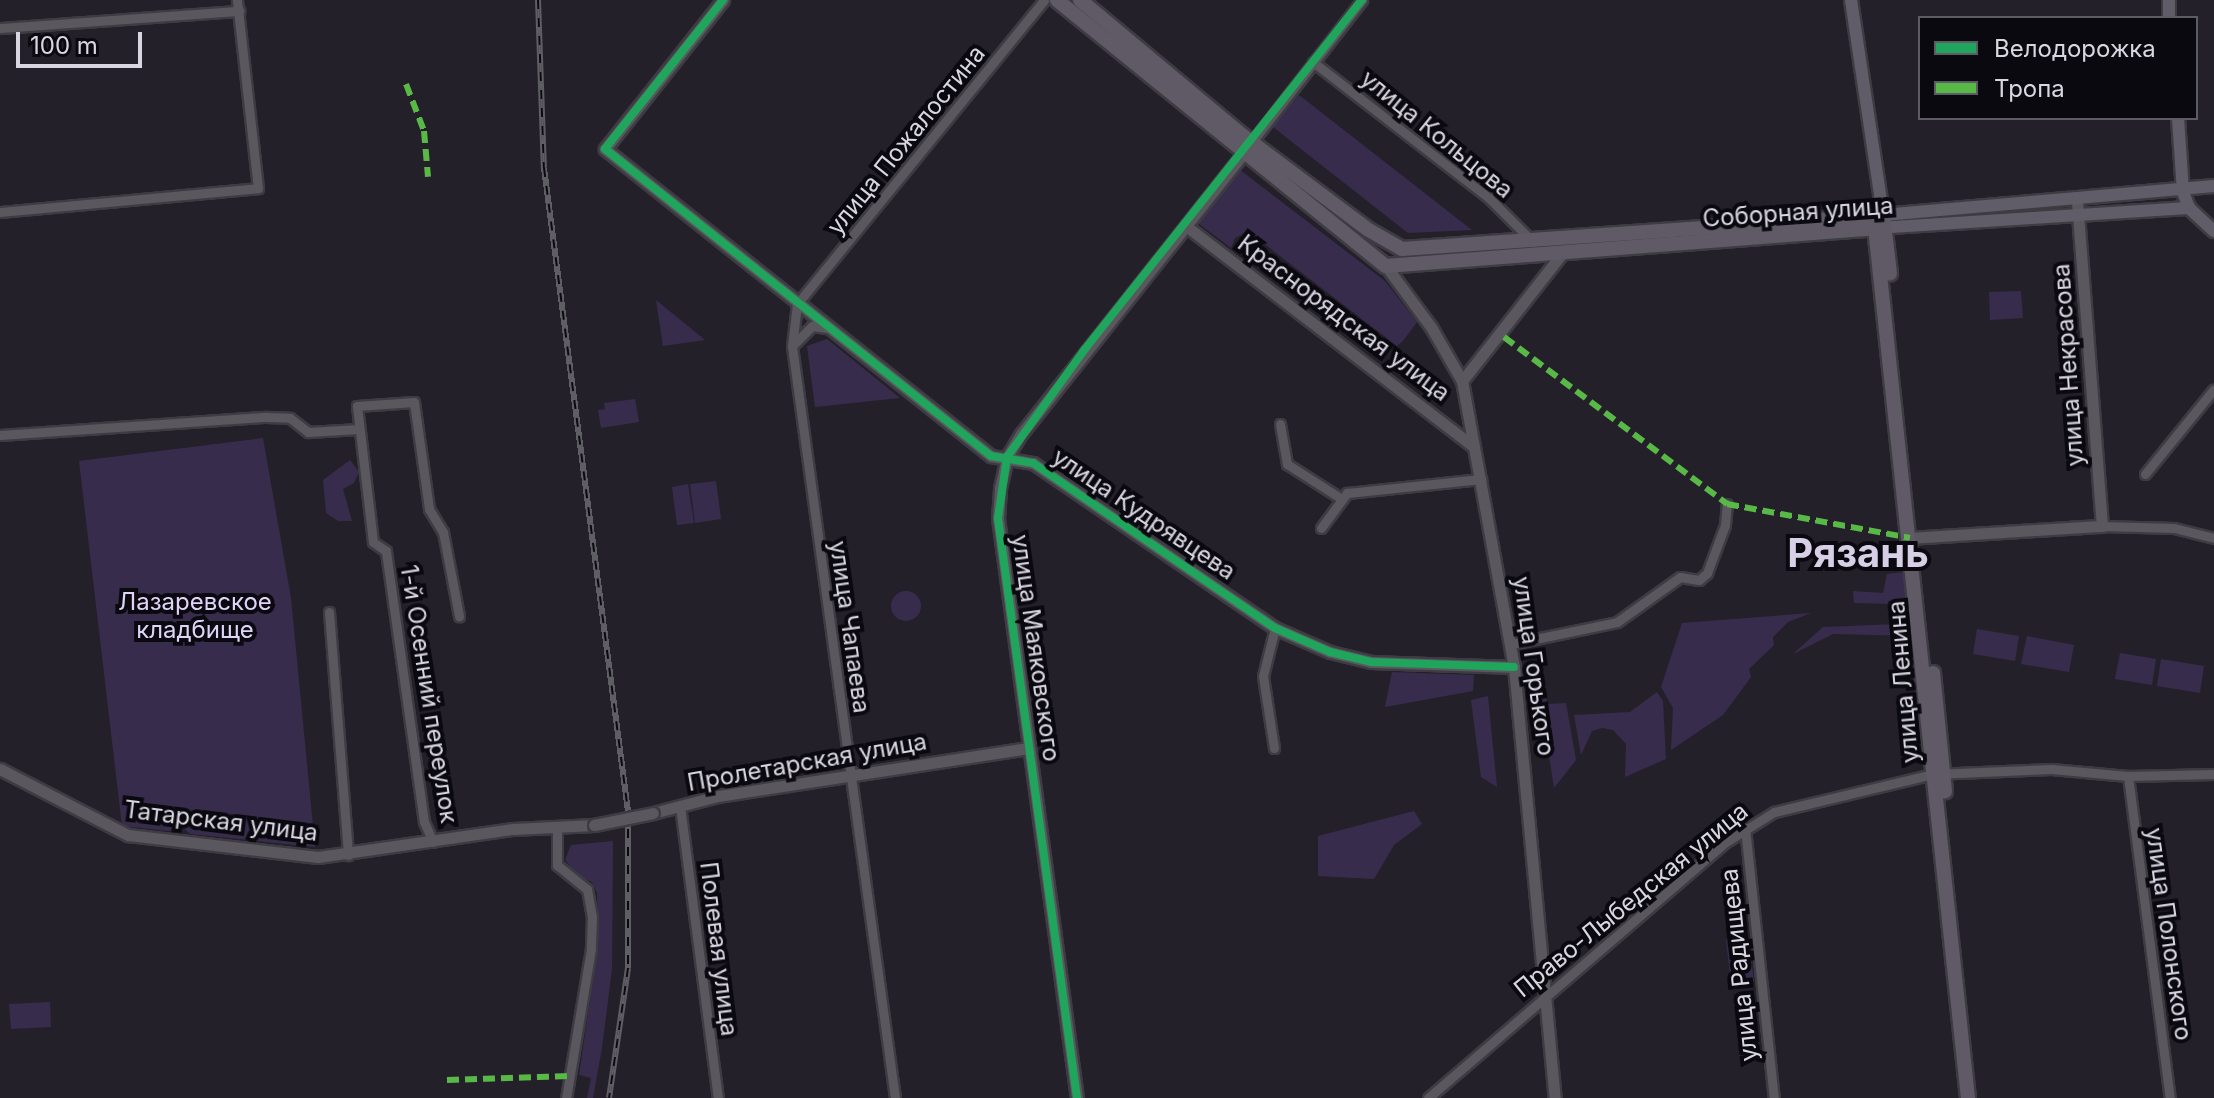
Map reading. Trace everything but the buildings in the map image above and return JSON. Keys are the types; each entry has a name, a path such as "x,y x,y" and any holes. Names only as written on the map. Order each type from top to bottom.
{"main road":[{"path":"1057,0 1248,147"},
{"path":"1080,0 1386,266"},
{"path":"1851,0 1879,221"},
{"path":"2178,120 2183,192 2189,208 2212,227"},
{"name":"Соборная улица","path":"1248,147 1367,229 1402,249 1879,221 2189,208"},
{"name":"Соборная улица","path":"1386,266 1563,252 2183,192 2214,186"},
{"name":"улица Ленина","path":"1879,221 1975,1098"},
{"name":"улица Ленина","path":"1939,773 1968,1098"}],"street":[{"name":"улица Кудрявцева","path":"723,0 605,149 991,456 1033,463 1275,628 1330,652 1371,662 1514,667"},
{"name":"улица Пожалостина","path":"797,304 1044,0"},
{"path":"1248,147 1362,0"},
{"path":"0,28 198,14 238,6 258,188 0,212"},
{"name":"улица Кольцова","path":"1313,62 1489,198 1533,242"},
{"name":"улица Маяковского","path":"1077,1098 998,518 1007,457 1085,349 1248,147"},
{"name":"улица Некрасова","path":"2077,201 2102,526"},
{"name":"Краснорядская улица","path":"1186,226 1474,447"},
{"path":"1462,381 1563,252"},
{"name":"улица Горького","path":"1386,266 1431,327 1462,381 1514,667 1534,840 1555,1098"},
{"name":"улица Чапаева","path":"797,304 792,346 895,1098"},
{"path":"794,327 805,316 814,317"},
{"path":"792,346 812,326 828,329"},
{"path":"2145,474 2214,389"},
{"path":"0,435 266,417 290,418 308,432 359,429 357,406 414,402 429,509 443,532 459,616"},
{"path":"1280,424 1287,464 1342,499"},
{"name":"1-й Осенний переулок","path":"359,429 373,542 386,551 419,794 433,842"},
{"path":"1321,528 1347,493 1481,479"},
{"path":"1511,644 1617,622 1680,577 1699,580 1711,561 1727,504"},
{"path":"1914,537 2102,526 2174,528 2214,538"},
{"path":"329,612 348,855"},
{"path":"1274,748 1263,676 1275,628"},
{"name":"Пролетарская улица","path":"594,825 851,774 1029,748"},
{"name":"Татарская улица","path":"0,769 128,835 318,857 557,826 594,825"},
{"name":"Право-Лыбедская улица","path":"1428,1098 1547,993 1745,828 1774,812 1939,773 2051,769 2128,776 2210,776"},
{"name":"улица Полонского","path":"2128,776 2170,1098"},
{"name":"Полевая улица","path":"680,806 718,1098"},
{"path":"557,826 557,865 587,889 592,916 591,949 566,1098"},
{"name":"улица Радищева","path":"1745,828 1774,1098"}],"green space":[{"path":"1299,95 1472,230 1408,233 1273,127"},
{"path":"1240,170 1385,281 1417,322 1403,341 1397,346 1254,236 1247,232 1235,238 1231,248 1198,223"},
{"path":"2021,291 2023,318 1990,320 1989,292"},
{"path":"656,300 705,340 663,346"},
{"path":"827,339 900,398 815,407 807,346"},
{"path":"635,399 639,422 601,428 598,410 605,409 604,403"},
{"name":"Лазаревское кладбище","path":"263,438 291,598 315,847 190,834 181,826 169,831 122,826 79,461"},
{"path":"350,460 359,472 354,483 343,489 352,521 338,521 326,513 323,480"},
{"path":"716,481 721,519 695,523 690,484"},
{"path":"688,484 694,523 677,525 672,487"},
{"path":"1911,571 1917,636 1833,634 1793,654 1823,627 1898,624 1897,604 1854,603 1853,591 1883,593 1887,574"},
{"path":"906,591 916,596 921,606 916,616 906,621 896,616 891,606 896,596"},
{"path":"1811,613 1788,622 1773,637 1774,645 1749,669 1751,677 1723,715 1671,750 1673,708 1661,687 1682,623"},
{"path":"1977,629 2019,636 2015,661 1973,654"},
{"path":"2027,636 2074,645 2069,672 2021,664"},
{"path":"2120,653 2156,659 2152,685 2115,679"},
{"path":"2161,659 2204,666 2200,693 2157,686"},
{"path":"1392,672 1474,675 1473,691 1385,707"},
{"path":"1657,692 1663,701 1666,759 1625,777 1626,744 1613,730 1602,728 1592,731 1581,755 1574,715 1630,712"},
{"path":"1488,696 1497,787 1481,777 1471,700"},
{"path":"1546,696 1547,704 1566,703 1576,760 1554,788 1540,697"},
{"path":"1414,811 1422,824 1394,845 1374,879 1318,876 1318,836"},
{"path":"613,841 612,969 593,1098 587,1098 591,1078 579,1075 598,945 597,893 592,882 578,876 565,860 571,845"},
{"path":"1747,928 1754,981 1731,983 1726,940 1736,930"},
{"path":"50,1002 51,1027 11,1029 9,1004"}],"railway":[{"path":"538,0 544,168 628,811 628,968 609,1098"}],"marked path":[{"path":"406,84 424,131 428,177"},
{"path":"1504,337 1727,504 1910,538"},
{"path":"447,1080 570,1076"}],"cycle path":[{"path":"723,0 605,149 991,456 1033,463 1275,628 1330,652 1371,662 1514,667"},
{"path":"1077,1098 998,518 1007,457 1085,349 1362,0"}],"district":[{"name":"Рязань","path":"1858,553"}]}
